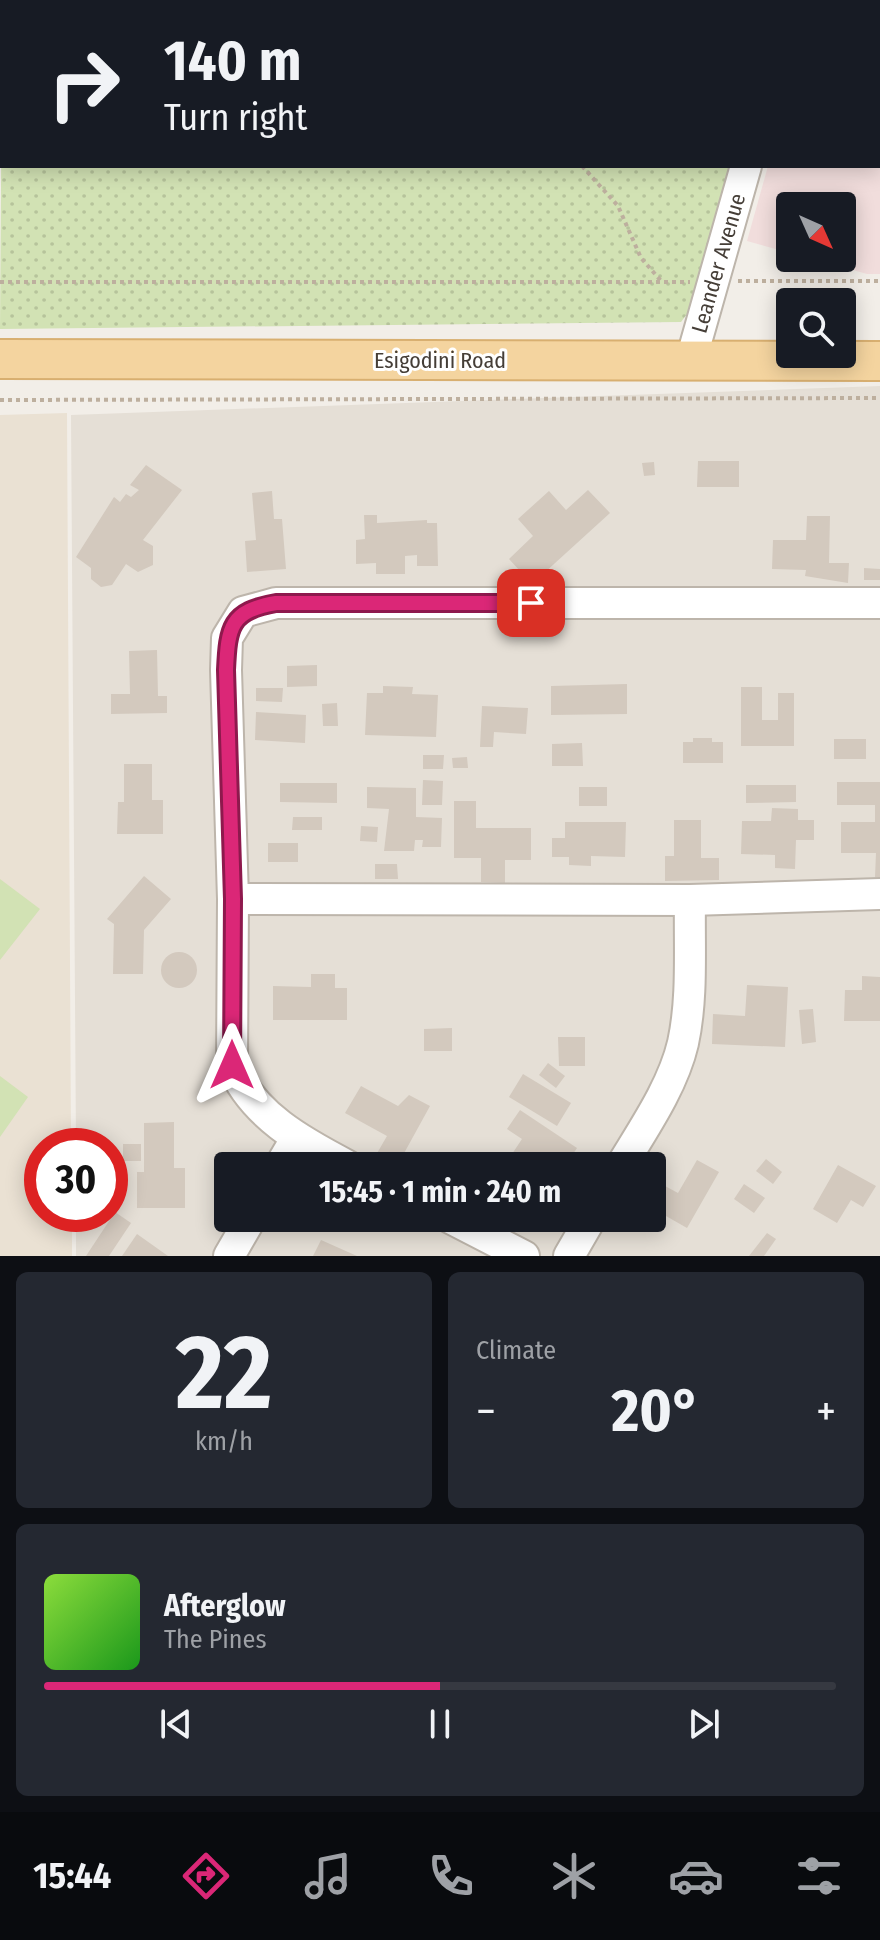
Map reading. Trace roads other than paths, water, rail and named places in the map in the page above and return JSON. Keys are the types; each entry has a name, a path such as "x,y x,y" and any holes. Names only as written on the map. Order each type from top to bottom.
{"main road":[{"name":"Esigodini Road","path":"0,359 880,361"}],"street":[{"name":"Leander Avenue","path":"691,360 745,168"},
{"path":"321,1152 296,1139 240,1084 232,1065 233,899 227,638 236,620 253,607 276,603 880,603"},
{"path":"233,899 690,900 880,894"},
{"path":"629,1152 671,1076 682,1045 688,1012 690,900"},
{"path":"288,1152 296,1139"},
{"path":"229,1256 243,1232"},
{"path":"477,1232 524,1256"},
{"path":"569,1256 583,1232"}]}
